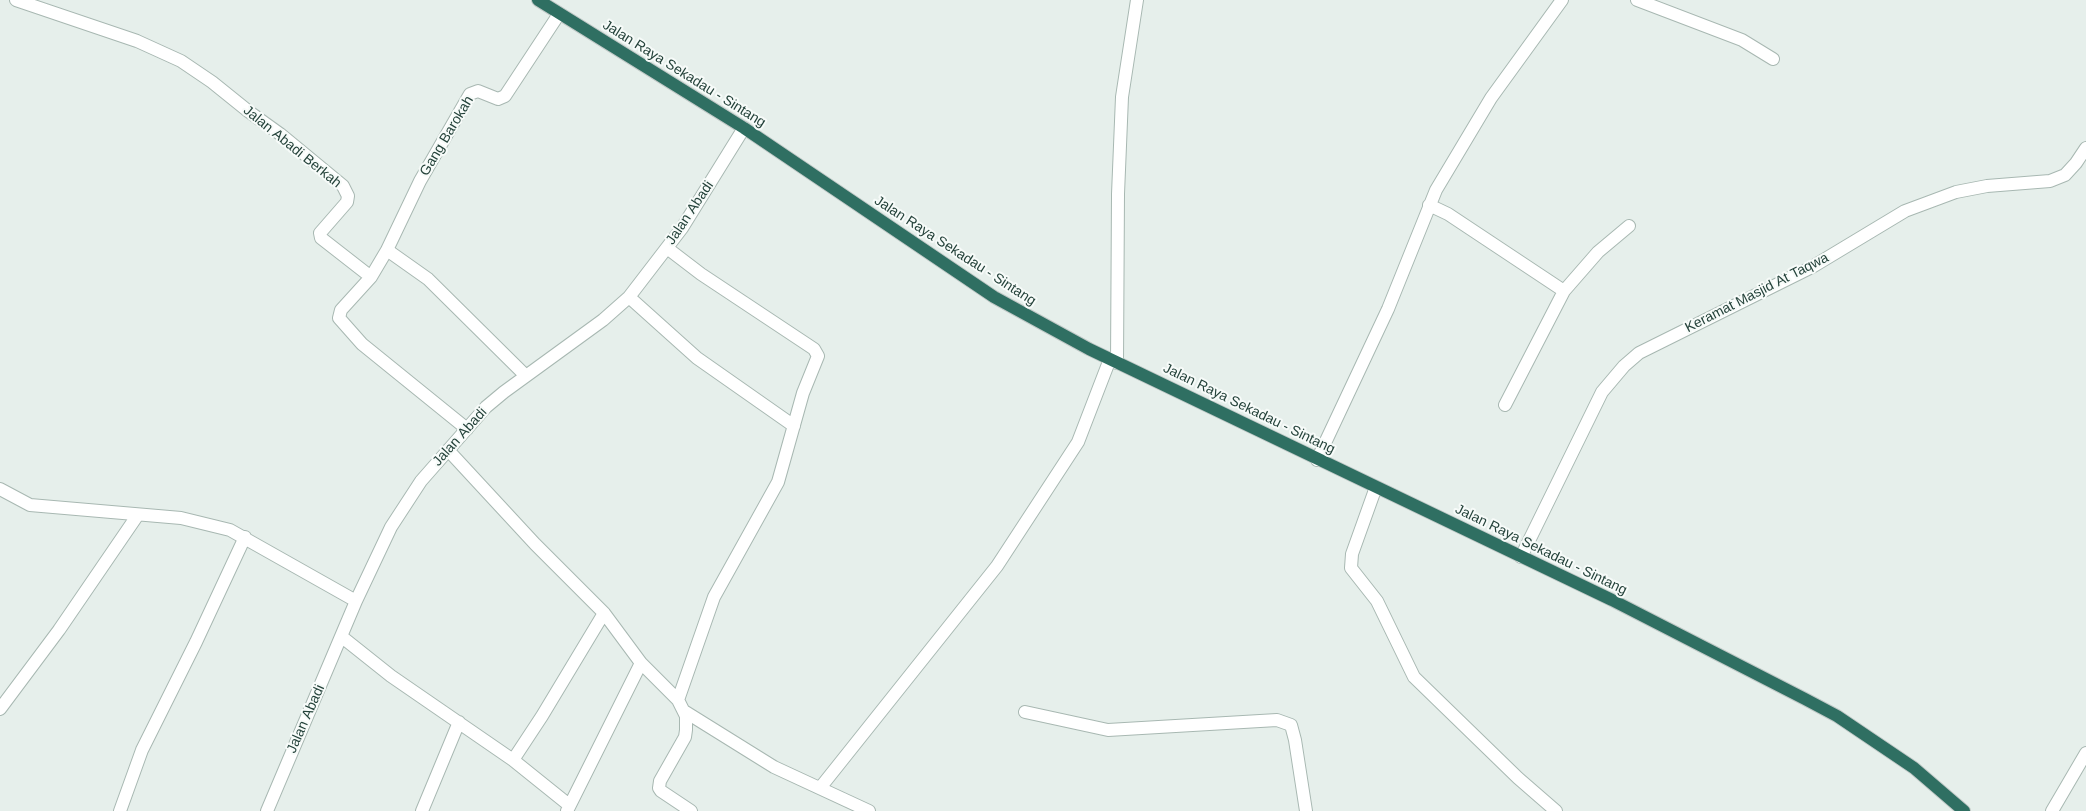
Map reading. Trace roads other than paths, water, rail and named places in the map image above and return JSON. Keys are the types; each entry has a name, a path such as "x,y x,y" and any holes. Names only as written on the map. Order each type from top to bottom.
{"highway":[{"name":"Jalan Raya Sekadau - Sintang","path":"538,0 744,128 994,297 1114,361 1612,600 1837,716 1914,768 1964,811"}],"street":[{"name":"Jalan Abadi Berkah","path":"16,0 137,41 181,61 212,82 280,134 343,186 348,196 347,202 320,233 321,238 371,277"},
{"path":"820,788 996,566 1078,442 1114,361 1122,97 1137,0"},
{"path":"1318,460 1391,302 1429,205 1491,98 1562,0"},
{"path":"1637,0 1742,40 1773,59"},
{"name":"Gang Barokah","path":"371,277 387,250 420,181 470,94 478,90 498,99 505,96 559,14"},
{"name":"Jalan Abadi","path":"267,811 356,601 391,527 421,481 486,407 603,320 629,297 682,228 744,128"},
{"name":"Keramat Masjid At Taqwa","path":"1521,557 1602,392 1624,366 1640,353 1812,267 1905,210 1956,192 1987,186 2050,182 2065,175 2076,163 2086,148"},
{"path":"1429,205 1448,214 1564,292"},
{"path":"1505,405 1564,292 1594,256 1629,226"},
{"path":"667,248 701,274 817,352 817,360 805,388 778,482 714,597 681,706 686,723 685,737 660,781 658,788 691,811"},
{"path":"387,250 428,279 526,376"},
{"path":"371,277 340,310 339,318 362,344 467,429"},
{"path":"629,297 697,358 794,426"},
{"path":"448,450 535,544 604,613 641,663 681,706 774,767 869,811"},
{"path":"1376,487 1352,554 1350,568 1377,601 1414,678 1518,778 1556,811"},
{"path":"0,489 30,505 136,516 181,518 223,528 245,536 356,601"},
{"path":"0,709 4,694 59,630 136,516"},
{"path":"120,811 142,750 196,642 245,536"},
{"path":"513,760 542,716 604,613"},
{"path":"342,637 391,676 513,760 568,808 641,663"},
{"path":"1025,712 1108,730 1277,720 1291,725 1296,740 1306,811"},
{"path":"422,811 459,722"},
{"path":"2052,811 2086,753"}]}
